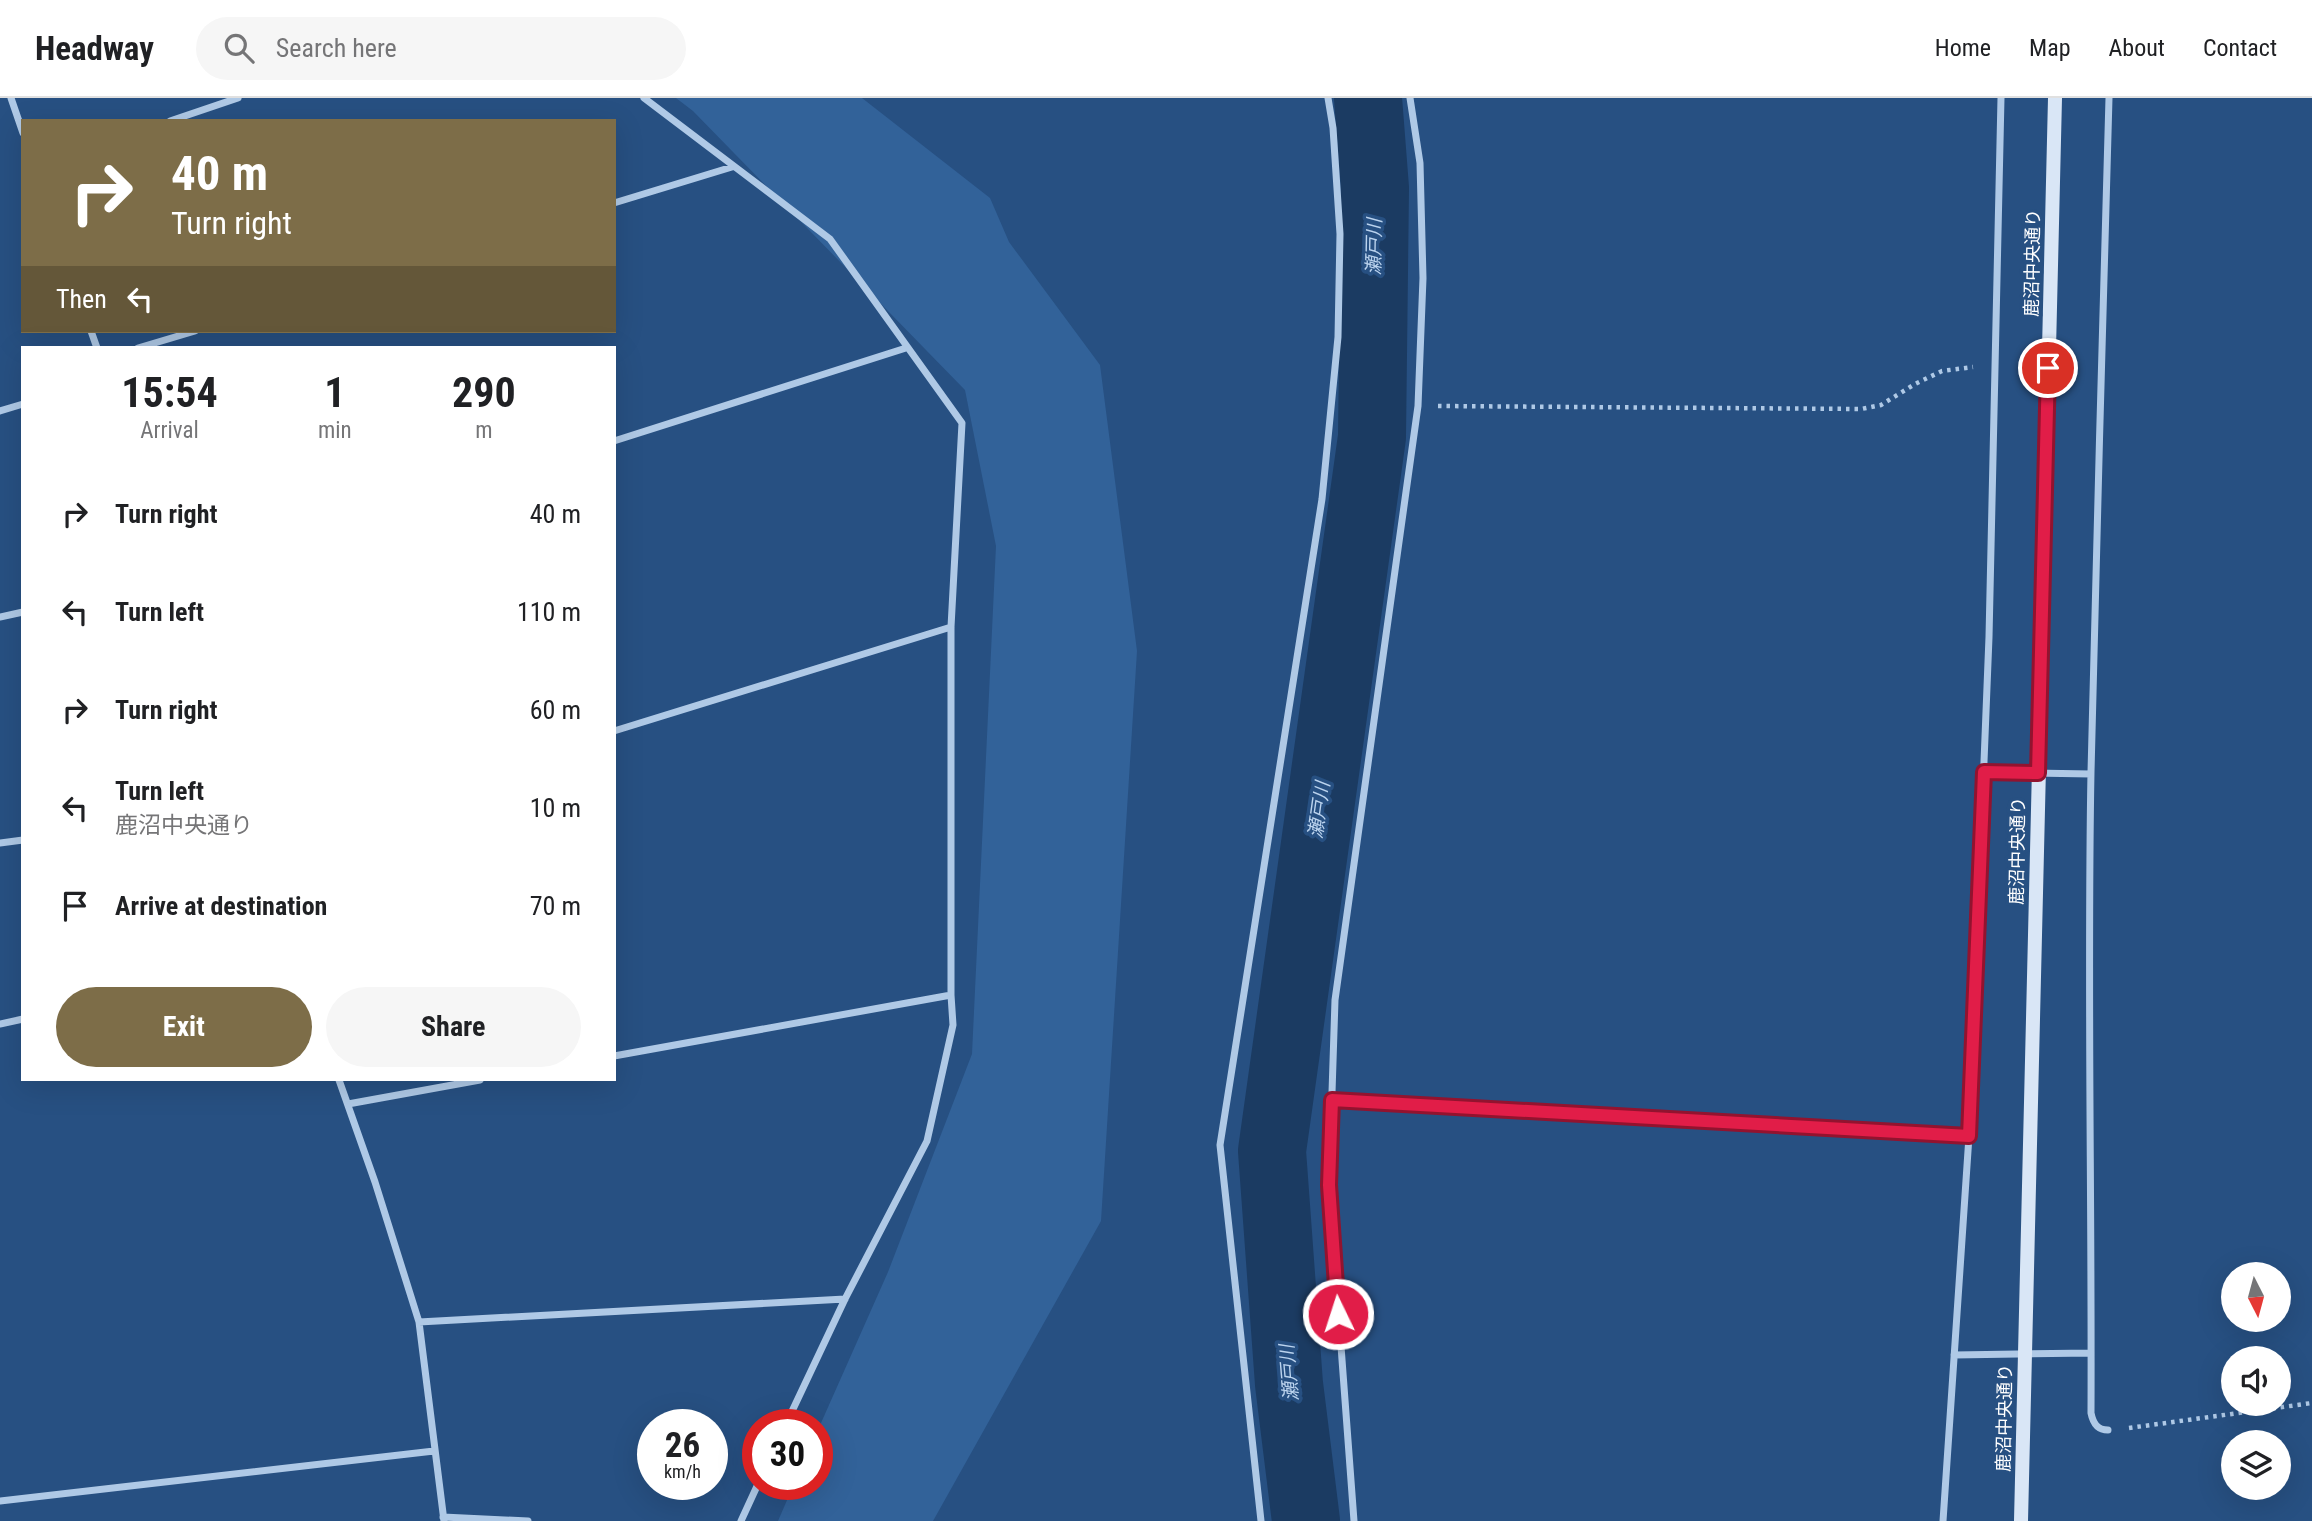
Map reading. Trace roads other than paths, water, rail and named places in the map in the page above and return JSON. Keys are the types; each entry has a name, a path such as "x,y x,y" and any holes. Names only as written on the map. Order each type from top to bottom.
{"street":[{"path":"11,98 21,127"},
{"path":"176,119 238,98"},
{"path":"644,98 830,239 962,423 951,627 953,1025 927,1142 845,1299 793,1409"},
{"path":"1261,1521 1220,1145 1322,499 1338,337 1340,234 1334,128 1328,98"},
{"path":"1354,1521 1329,1185 1335,1000 1418,406 1423,253 1420,163 1410,98"},
{"path":"1943,1521 1969,1136 1984,772 2001,98"},
{"name":"鹿沼中央通り","path":"2021,1521 2055,98"},
{"path":"2108,1430 2096,1426 2091,1413 2089,1139 2091,774 2109,98"},
{"path":"616,202 732,167"},
{"path":"145,346 188,333"},
{"path":"616,440 906,348"},
{"path":"0,411 21,405"},
{"path":"0,617 21,612"},
{"path":"616,730 951,627"},
{"path":"1984,772 2091,774"},
{"path":"0,843 21,840"},
{"path":"616,1056 951,995"},
{"path":"0,1024 21,1019"},
{"path":"339,1081 375,1182 419,1322 443,1519 528,1521"},
{"path":"348,1104 474,1081"},
{"path":"1332,1100 1969,1136"},
{"path":"419,1322 845,1299"},
{"path":"1954,1355 2091,1353"},
{"path":"0,1501 434,1451"},
{"path":"741,1521 751,1500"}],"waterway":[{"name":"瀬戸川","path":"1306,1521 1289,1384 1272,1151 1372,437 1375,188 1368,98"}]}
